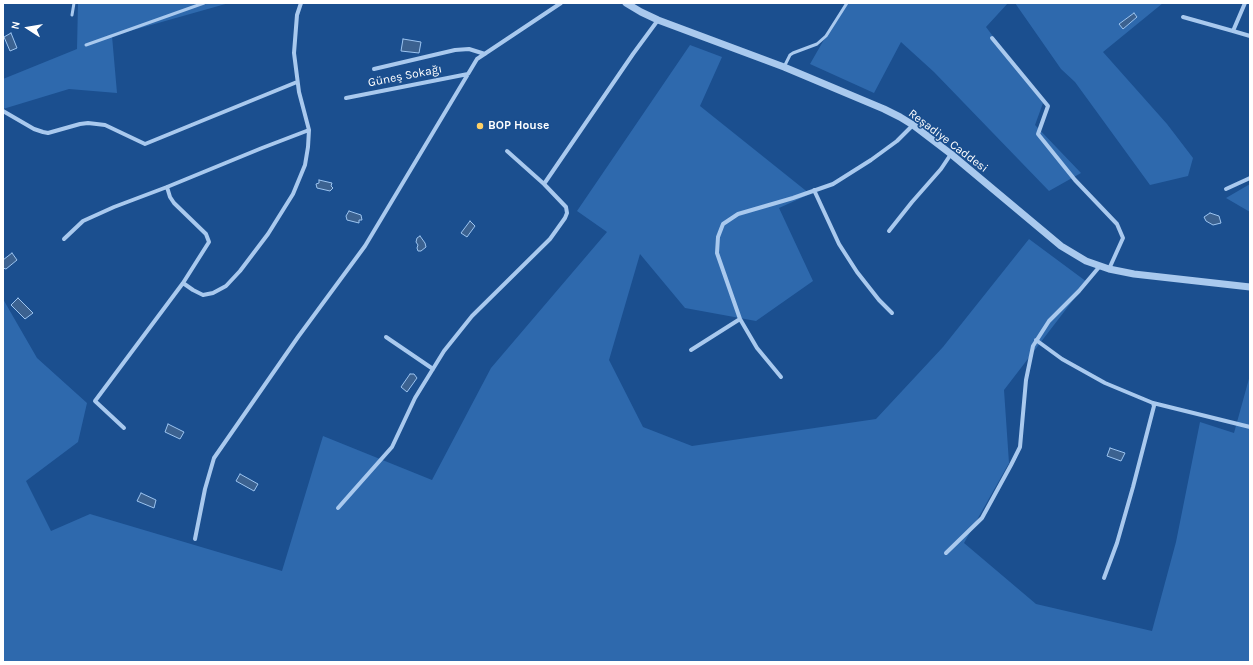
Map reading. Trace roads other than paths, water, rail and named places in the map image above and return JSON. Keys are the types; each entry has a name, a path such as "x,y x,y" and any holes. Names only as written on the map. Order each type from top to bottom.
{"street":[{"path":"183,283 203,295 226,286 240,271 268,234 292,194 305,165 310,130 299,92 294,52 297,15 300,3"},
{"path":"195,539 205,489 214,458 298,337 365,246 477,59 561,3"},
{"name":"Reşadiye Caddesi","path":"626,3 658,20 784,67 884,109 914,126 951,154 1061,246 1086,261 1109,269 1134,274 1250,287"},
{"path":"1232,31 1245,3"},
{"path":"1183,17 1250,36"},
{"path":"544,184 658,20"},
{"path":"992,38 1048,106 1038,134 1075,180 1117,224 1123,238 1109,269"},
{"name":"Güneş Sokağı","path":"374,69 455,50 469,49 485,54"},
{"name":"Güneş Sokağı","path":"346,98 468,74"},
{"path":"3,111 34,129 43,132 48,133 88,123 105,125 145,144 297,82"},
{"path":"781,377 757,348 740,319 717,253 718,237 723,224 738,214 833,184 871,160 897,141 914,126"},
{"path":"64,239 83,221 114,206 167,187 310,130"},
{"path":"338,508 392,447 415,398 444,351 472,316 550,239 565,218 567,213 566,207 544,184 507,151"},
{"path":"889,231 941,169 951,154"},
{"path":"1226,189 1250,178"},
{"path":"124,428 95,401 183,283 207,246 209,239 206,234 174,203 170,197 167,187"},
{"path":"814,190 839,244 857,272 878,300 892,313"},
{"path":"946,553 982,518 1012,465 1020,447 1026,380 1033,346 1036,340 1049,321 1079,291 1100,266"},
{"path":"691,350 740,319"},
{"path":"386,337 434,368"},
{"path":"1036,340 1062,359 1105,383 1153,403 1250,427"},
{"path":"1104,578 1117,543 1131,494 1154,406 1153,403"}],"lane":[{"path":"72,15 74,3"},
{"path":"86,45 204,3"},
{"path":"784,67 790,56 794,53 817,44 826,36 847,3"}],"place":[{"name":"BOP House","path":"480,126"}]}
